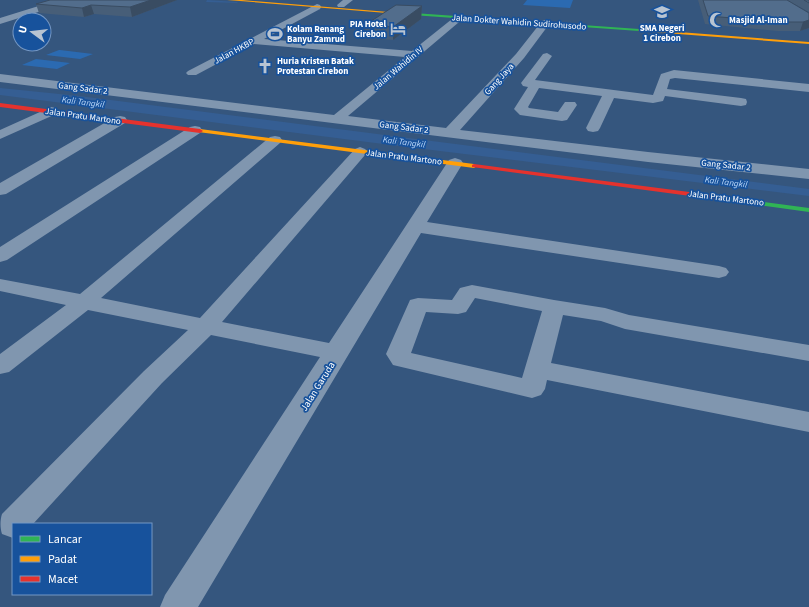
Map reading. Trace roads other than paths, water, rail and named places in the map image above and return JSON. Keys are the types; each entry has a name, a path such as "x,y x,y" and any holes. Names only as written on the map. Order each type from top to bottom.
{"main road":[{"name":"Jalan Dokter Wahidin Sudirohusodo","path":"229,0 809,43"},
{"name":"Jalan Dokter Wahidin Sudirohusodo","path":"272,0 312,5 345,2 809,39"},
{"name":"Jalan Pratu Martono","path":"0,104 809,210"}],"street":[{"path":"0,21 67,0"},
{"name":"Jalan HKBP","path":"192,73 253,41 312,5"},
{"path":"0,17 10,18"},
{"name":"Jalan Wahidin IV","path":"337,119 460,17"},
{"name":"Gang Jaya","path":"450,132 520,56 545,23"},
{"path":"253,41 414,55"},
{"path":"547,56 527,83 653,99 658,98 665,77 678,74 809,88"},
{"name":"Gang Sadar 2","path":"0,78 640,156 809,174"},
{"path":"660,92 741,108 741,81"},
{"path":"536,84 521,107 521,109 525,112 562,117 570,105"},
{"path":"593,128 610,94"},
{"path":"0,135 51,111"},
{"path":"0,190 120,120"},
{"path":"0,256 195,130"},
{"path":"0,366 84,302 275,140"},
{"path":"14,523 153,377 205,327 360,152"},
{"name":"Jalan Garuda","path":"178,607 338,353 455,163"},
{"path":"415,226 719,272"},
{"path":"0,285 338,353"},
{"path":"554,307 532,389 402,359 398,354 416,306 419,304 458,307 468,293 472,291 605,315 625,322 809,338"},
{"path":"739,333 809,353"},
{"path":"537,369 809,422"},
{"path":"0,538 12,525"}],"water":[{"name":"Kali Tangkil","path":"0,88 79,96 809,189 809,196 0,95"}],"waterway":[{"path":"195,0 201,0"},
{"path":"207,1 237,3"}],"place":[{"name":"SMA Negeri 1 Cirebon","path":"662,12"},
{"name":"Masjid Al-Iman","path":"717,20"},
{"name":"PIA Hotel Cirebon","path":"398,29"},
{"name":"Kolam Renang Banyu Zamrud","path":"275,34"},
{"name":"Huria Kristen Batak Protestan Cirebon","path":"265,66"}]}
